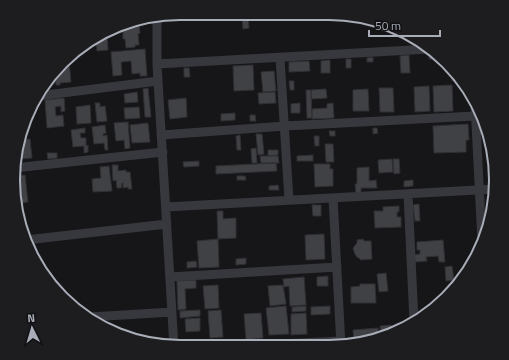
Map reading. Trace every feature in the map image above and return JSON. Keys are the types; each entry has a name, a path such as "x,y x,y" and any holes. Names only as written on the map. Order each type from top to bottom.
{"street":[{"path":"157,21 158,81 174,340"},
{"path":"158,64 421,50"},
{"path":"280,58 290,200"},
{"path":"44,95 158,81"},
{"path":"162,135 285,126 475,116 481,230"},
{"path":"20,167 162,152"},
{"path":"166,207 489,189"},
{"path":"408,194 414,316"},
{"path":"333,198 341,340"},
{"path":"31,239 167,224"},
{"path":"170,277 336,267"},
{"path":"96,317 172,312"}],"building":[{"path":"242,20 248,20 249,28 243,29"},
{"path":"139,25 139,45 126,48 125,39 123,39 123,32 120,32"},
{"path":"107,38 108,50 97,51 96,43"},
{"path":"145,49 147,76 140,76 140,73 132,74 131,61 121,62 122,75 113,76 111,52"},
{"path":"409,55 410,73 401,73 400,56"},
{"path":"373,57 373,62 367,62 367,58"},
{"path":"346,59 351,59 351,68 346,68"},
{"path":"330,60 330,73 321,73 321,61"},
{"path":"309,61 310,71 289,72 289,62"},
{"path":"69,65 71,82 56,85 55,80"},
{"path":"253,65 254,90 234,91 233,66"},
{"path":"184,68 189,68 190,77 184,77"},
{"path":"274,71 276,91 263,92 261,72"},
{"path":"289,81 294,81 294,90 290,90"},
{"path":"452,85 453,111 434,112 433,86"},
{"path":"429,86 430,111 415,112 414,87"},
{"path":"148,88 151,117 145,117 143,89"},
{"path":"379,88 393,88 394,112 380,112"},
{"path":"326,89 327,98 311,99 311,90"},
{"path":"368,89 369,111 353,111 353,90"},
{"path":"306,90 311,90 312,118 307,118"},
{"path":"137,92 138,102 125,103 124,94"},
{"path":"275,92 276,103 259,104 258,93"},
{"path":"64,98 65,111 61,112 61,106 55,107 56,116 63,115 64,126 47,128 45,100"},
{"path":"186,98 187,117 170,119 168,100"},
{"path":"95,103 100,103 100,107 105,106 107,121 97,122"},
{"path":"300,103 300,113 291,113 291,104"},
{"path":"333,103 334,118 312,119 312,109 327,108 327,104"},
{"path":"90,105 91,123 77,124 76,107"},
{"path":"139,107 140,118 125,119 124,108"},
{"path":"235,113 235,120 221,121 221,114"},
{"path":"250,115 255,115 256,121 250,121"},
{"path":"128,122 130,148 125,149 124,140 116,141 114,123"},
{"path":"148,123 150,142 132,143 130,125"},
{"path":"468,124 469,140 466,140 466,152 434,153 433,126"},
{"path":"105,125 106,133 103,134 103,136 107,135 108,150 105,150 104,143 94,144 92,127"},
{"path":"85,128 85,133 80,133 81,138 86,138 86,146 88,145 88,152 84,153 84,146 73,147 71,130"},
{"path":"373,128 377,128 378,133 373,134"},
{"path":"329,131 335,131 335,136 330,136"},
{"path":"256,134 262,134 264,154 258,155"},
{"path":"240,135 241,150 237,150 236,136"},
{"path":"314,136 319,136 319,146 315,146"},
{"path":"25,139 30,139 32,158 21,159"},
{"path":"325,144 333,144 334,162 326,162"},
{"path":"256,148 257,163 252,163 251,149"},
{"path":"268,150 278,150 278,155 268,156"},
{"path":"47,153 57,153 57,158 48,159"},
{"path":"313,155 313,161 297,161 297,156"},
{"path":"260,156 278,156 279,163 261,163"},
{"path":"392,159 393,172 379,173 378,160"},
{"path":"393,159 399,159 400,173 394,174"},
{"path":"199,161 199,166 184,167 183,162"},
{"path":"276,163 277,171 216,174 216,166"},
{"path":"314,164 330,164 330,169 333,169 333,186 315,187"},
{"path":"112,165 118,165 118,171 126,170 126,172 130,172 132,189 128,189 128,187 123,188 123,183 121,188 117,188 116,180 113,181"},
{"path":"109,166 112,191 93,192 92,179 101,178 100,167"},
{"path":"369,167 369,181 376,180 377,188 361,188 361,192 356,193 355,184 357,184 357,168"},
{"path":"20,175 25,175 28,202 21,203"},
{"path":"237,176 245,176 246,180 237,180"},
{"path":"413,180 413,186 404,187 404,181"},
{"path":"278,185 279,190 269,190 269,186"},
{"path":"419,204 420,221 415,221 413,205"},
{"path":"312,205 321,205 321,216 313,216"},
{"path":"399,206 397,217 401,217 401,227 375,228 374,211 383,211 383,207"},
{"path":"217,211 223,211 223,219 236,218 236,238 218,239"},
{"path":"324,234 325,259 306,260 305,235"},
{"path":"218,239 219,267 199,268 197,241"},
{"path":"363,239 364,241 371,241 372,259 361,260 355,254 353,248 357,243 357,240"},
{"path":"443,240 445,262 439,262 438,256 426,257 427,261 415,262 414,255 420,254 420,250 417,250 417,242"},
{"path":"246,258 246,264 236,265 236,259"},
{"path":"196,261 197,267 187,268 187,262"},
{"path":"452,266 453,280 446,281 445,267"},
{"path":"386,273 388,291 379,292 377,274"},
{"path":"328,276 328,286 317,286 317,277"},
{"path":"304,277 306,305 290,306 289,286 284,287 283,279"},
{"path":"196,280 196,288 185,289 186,309 178,310 177,281"},
{"path":"360,284 375,284 376,303 351,303 351,287 360,286"},
{"path":"218,285 219,308 205,309 203,286"},
{"path":"283,285 286,304 270,306 268,286"},
{"path":"286,306 289,334 269,335 266,308"},
{"path":"306,306 306,311 292,312 292,307"},
{"path":"330,306 330,314 311,315 311,307"},
{"path":"200,310 200,316 180,318 180,311"},
{"path":"221,310 223,337 210,338 208,311"},
{"path":"261,313 263,338 246,340 244,314"},
{"path":"306,313 307,334 291,335 291,314"},
{"path":"200,318 200,331 186,332 185,319"},
{"path":"391,325 391,328 381,332 380,326"},
{"path":"378,328 378,333 354,338 353,330"}]}
